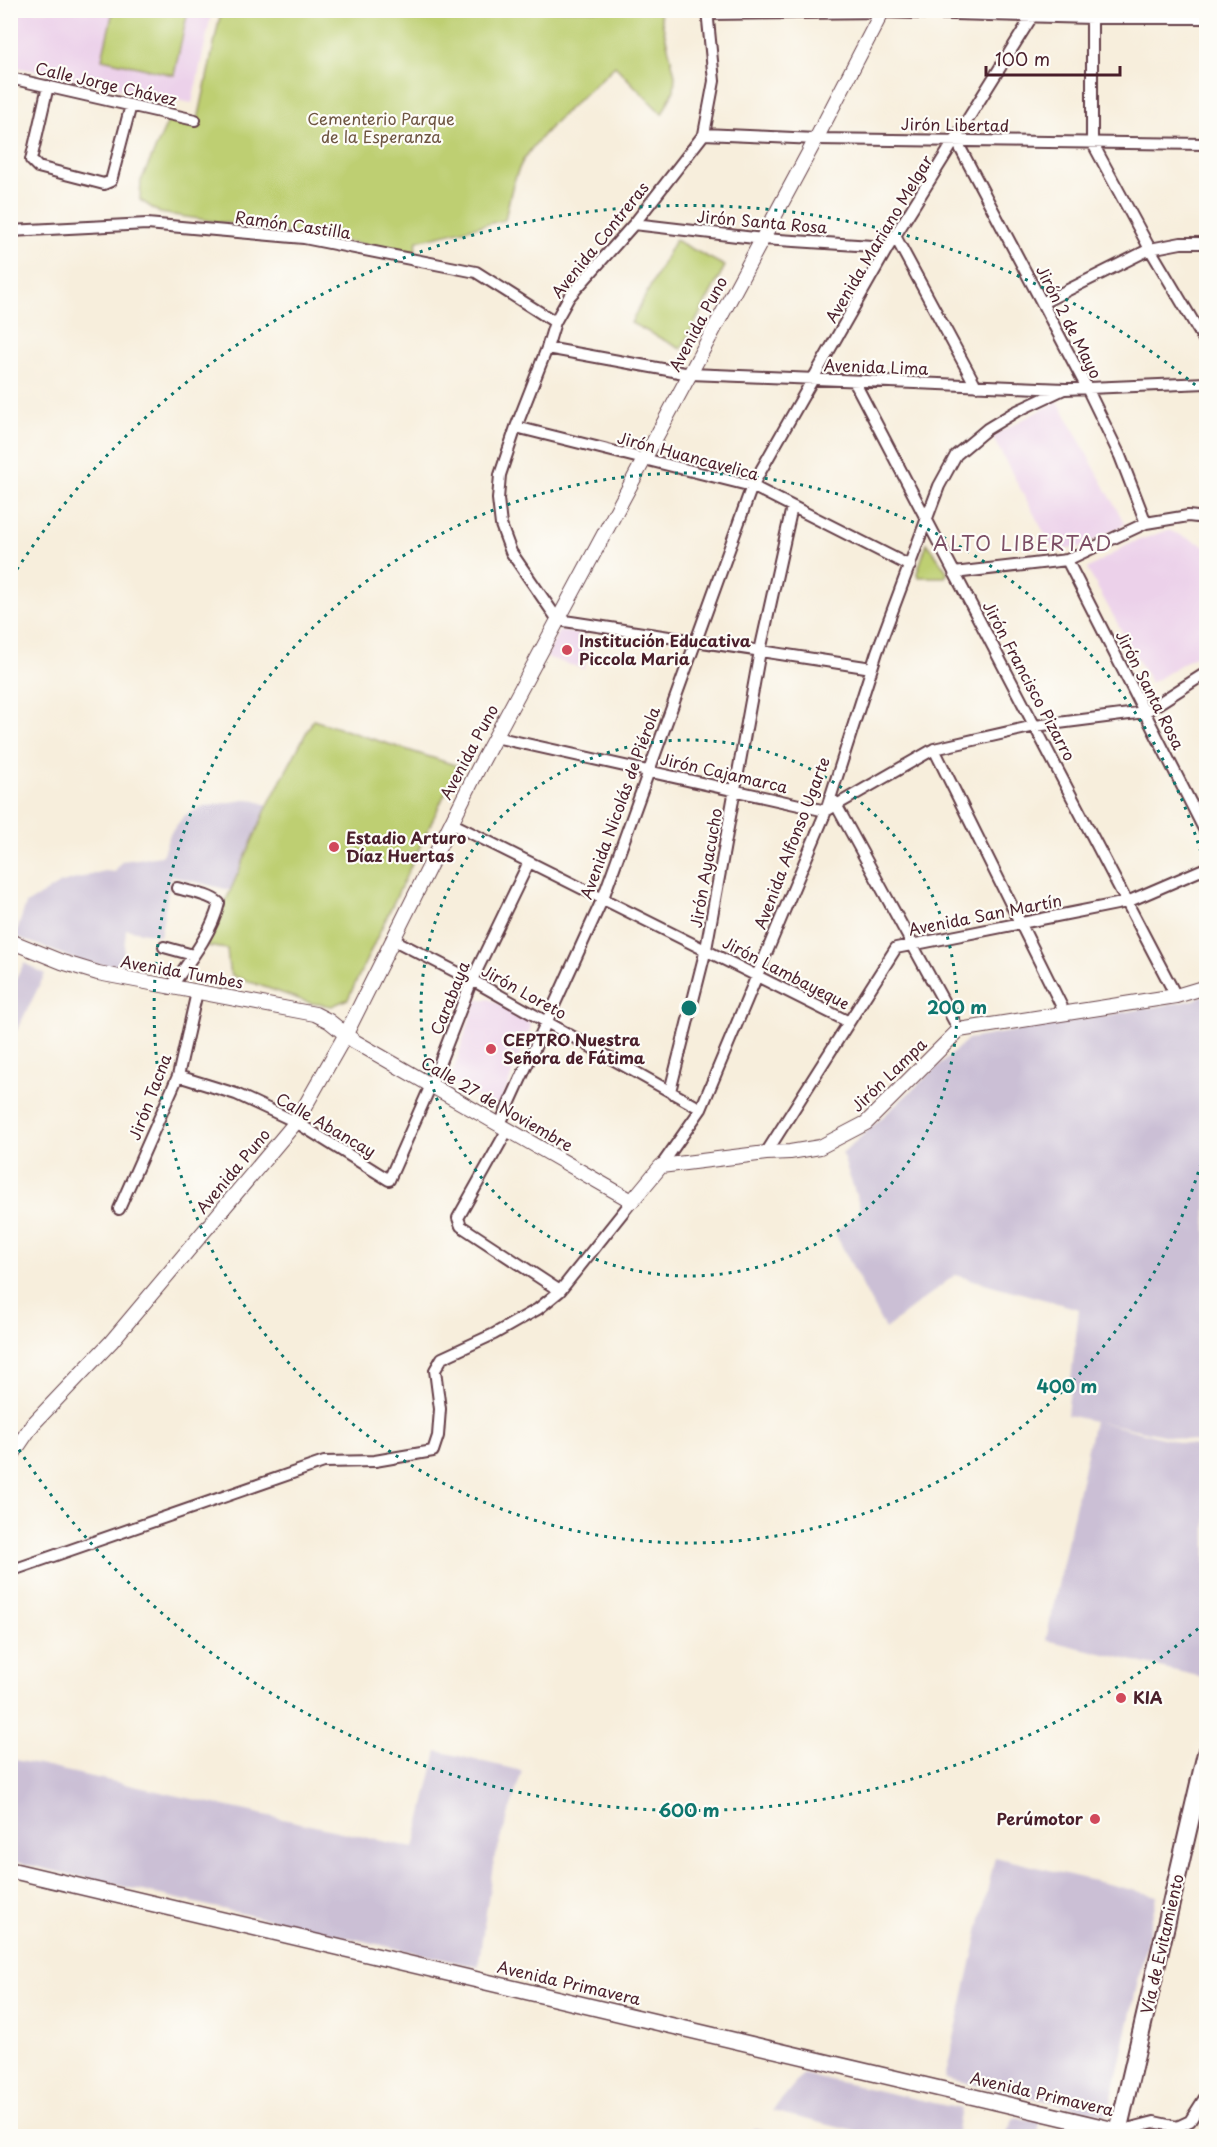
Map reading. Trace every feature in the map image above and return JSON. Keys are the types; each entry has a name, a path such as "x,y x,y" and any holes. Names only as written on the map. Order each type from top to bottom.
{"highway":[{"name":"Vía de Evitamiento","path":"1118,2134 1206,1753"}],"main road":[{"name":"Avenida Primavera","path":"10,1870 1118,2134"}],"street":[{"path":"707,12 882,11 1034,14 1092,18 1206,18"},
{"name":"Avenida Puno","path":"10,1458 16,1439 111,1342 296,1122 346,1034 495,737 763,239 882,11"},
{"name":"Avenida Contreras","path":"558,620 511,552 501,525 498,499 500,475 516,427 548,348 555,322 568,297 634,224 704,134 714,81 707,12"},
{"name":"Avenida Mariano Melgar","path":"752,486 888,247 1034,14"},
{"path":"1092,18 1092,142 1150,249 1206,343"},
{"name":"Calle Jorge Chávez","path":"10,78 195,120"},
{"path":"48,86 31,160 33,164 104,184 111,180 131,105"},
{"name":"Jirón Libertad","path":"704,134 816,139 1206,144"},
{"name":"Jirón 2 de Mayo","path":"956,140 1087,388 1119,456 1146,523"},
{"name":"Ramón Castilla","path":"10,231 147,224 304,238 476,272 555,322"},
{"name":"Jirón Santa Rosa","path":"634,224 763,239 888,247"},
{"path":"895,236 976,386"},
{"path":"1042,303 1150,249 1181,243 1206,243"},
{"name":"Avenida Lima","path":"548,348 690,374 1064,389 1206,383"},
{"name":"Jirón Francisco Pizarro","path":"854,381 1176,996"},
{"name":"Avenida Alfonso Ugarte","path":"10,1571 324,1462 375,1461 433,1451 438,1436 440,1409 435,1370 442,1359 494,1334 538,1309 560,1291 661,1166 701,1109 826,811 872,668 926,518 939,486 956,455 987,429 1015,412 1064,389"},
{"name":"Jirón Huancavelica","path":"516,427 752,486 909,566"},
{"name":"Avenida Nicolás de Piérola","path":"560,1291 460,1226 458,1218 504,1126 546,1021 603,898 752,486"},
{"name":"Jirón Ayacucho","path":"670,1091 706,949 760,651 792,507"},
{"path":"954,573 1067,560 1146,523 1188,516 1206,518"},
{"name":"Jirón Santa Rosa","path":"1067,560 1206,833"},
{"path":"558,620 872,668"},
{"path":"826,811 934,749 1035,726 1145,712 1206,673"},
{"name":"Jirón Cajamarca","path":"495,737 826,811"},
{"path":"934,749 1065,1013"},
{"path":"831,794 959,1030 1176,996 1206,987"},
{"name":"Jirón Lambayeque","path":"451,823 849,1022"},
{"name":"Carabaya","path":"389,1180 431,1085 472,980 529,861"},
{"name":"Avenida San Martín","path":"766,1153 896,948 1127,902 1206,868"},
{"path":"170,988 194,955 213,921 219,903 201,894 177,888"},
{"name":"Jirón Loreto","path":"392,939 472,980 701,1109"},
{"name":"Avenida Tumbes","path":"10,941 80,968 170,988 315,1014 346,1034"},
{"path":"164,947 194,955"},
{"name":"Jirón Tacna","path":"119,1209 178,1076 197,992"},
{"name":"Jirón Lampa","path":"661,1166 820,1147 866,1123 959,1030"},
{"name":"Calle 27 de Noviembre","path":"346,1034 354,1041 632,1201"},
{"name":"Calle Abancay","path":"178,1076 236,1094 296,1122 389,1180"},
{"path":"1118,2134 1154,2122 1177,2127 1190,2121 1206,2096"}],"shaded area":[{"path":"11,11 212,11 192,103 11,66"},
{"path":"1058,401 1125,524 1081,547 1054,551 992,436"},
{"path":"1168,530 1206,546 1206,649 1151,683 1087,569 1131,543"},
{"name":"Institución Educativa Piccola Maria","path":"559,631 586,635 581,647 590,652 584,669 546,657"},
{"path":"250,799 268,805 230,890 171,876 160,936 126,929 122,968 82,962 15,936 26,904 59,884 104,871 115,872 122,861 162,856 170,834 184,816 201,807"},
{"path":"24,963 45,974 16,1032 11,1029 11,989"},
{"path":"1206,995 1206,1444 1096,1421 1206,1449 1206,1678 1046,1640 1094,1421 1067,1415 1079,1309 955,1275 885,1329 835,1233 861,1210 842,1154 968,1039 1194,1000"},
{"name":"CEPTRO Nuestra Señora de Fátima","path":"489,999 526,1017 531,1027 501,1103 496,1108 453,1083 453,1072 476,1000"},
{"path":"437,1751 522,1771 493,1865 478,1967 11,1861 11,1759 414,1848"},
{"path":"995,1857 1157,1896 1108,2115 945,2078"},
{"path":"803,2074 961,2109 956,2136 874,2136 772,2111"},
{"path":"1014,2118 1040,2121 1038,2136 1005,2136"},
{"path":"754,2128 790,2136 747,2136"}],"green space":[{"name":"Cementerio Parque de la Esperanza","path":"659,10 675,75 674,90 662,114 615,66 555,122 524,159 514,181 505,220 417,241 415,252 160,213 140,200 141,181 169,119 197,125 221,11"},
{"path":"113,11 188,11 174,75 102,59"},
{"path":"675,240 725,266 681,349 631,323"},
{"path":"927,543 948,573 945,577 919,577 917,573"},
{"name":"Estadio Arturo Díaz Huertas","path":"313,720 458,766 348,999 332,1006 310,1003 233,976 229,970 227,949 206,946 268,805"}],"place":[{"name":"Institución Educativa Piccola Maria","path":"567,650"},
{"name":"Estadio Arturo Díaz Huertas","path":"334,847"},
{"name":"CEPTRO Nuestra Señora de Fátima","path":"491,1049"},
{"name":"KIA","path":"1121,1698"},
{"name":"Perúmotor","path":"1095,1819"}],"district":[{"name":"ALTO LIBERTAD","path":"1023,544"}]}
